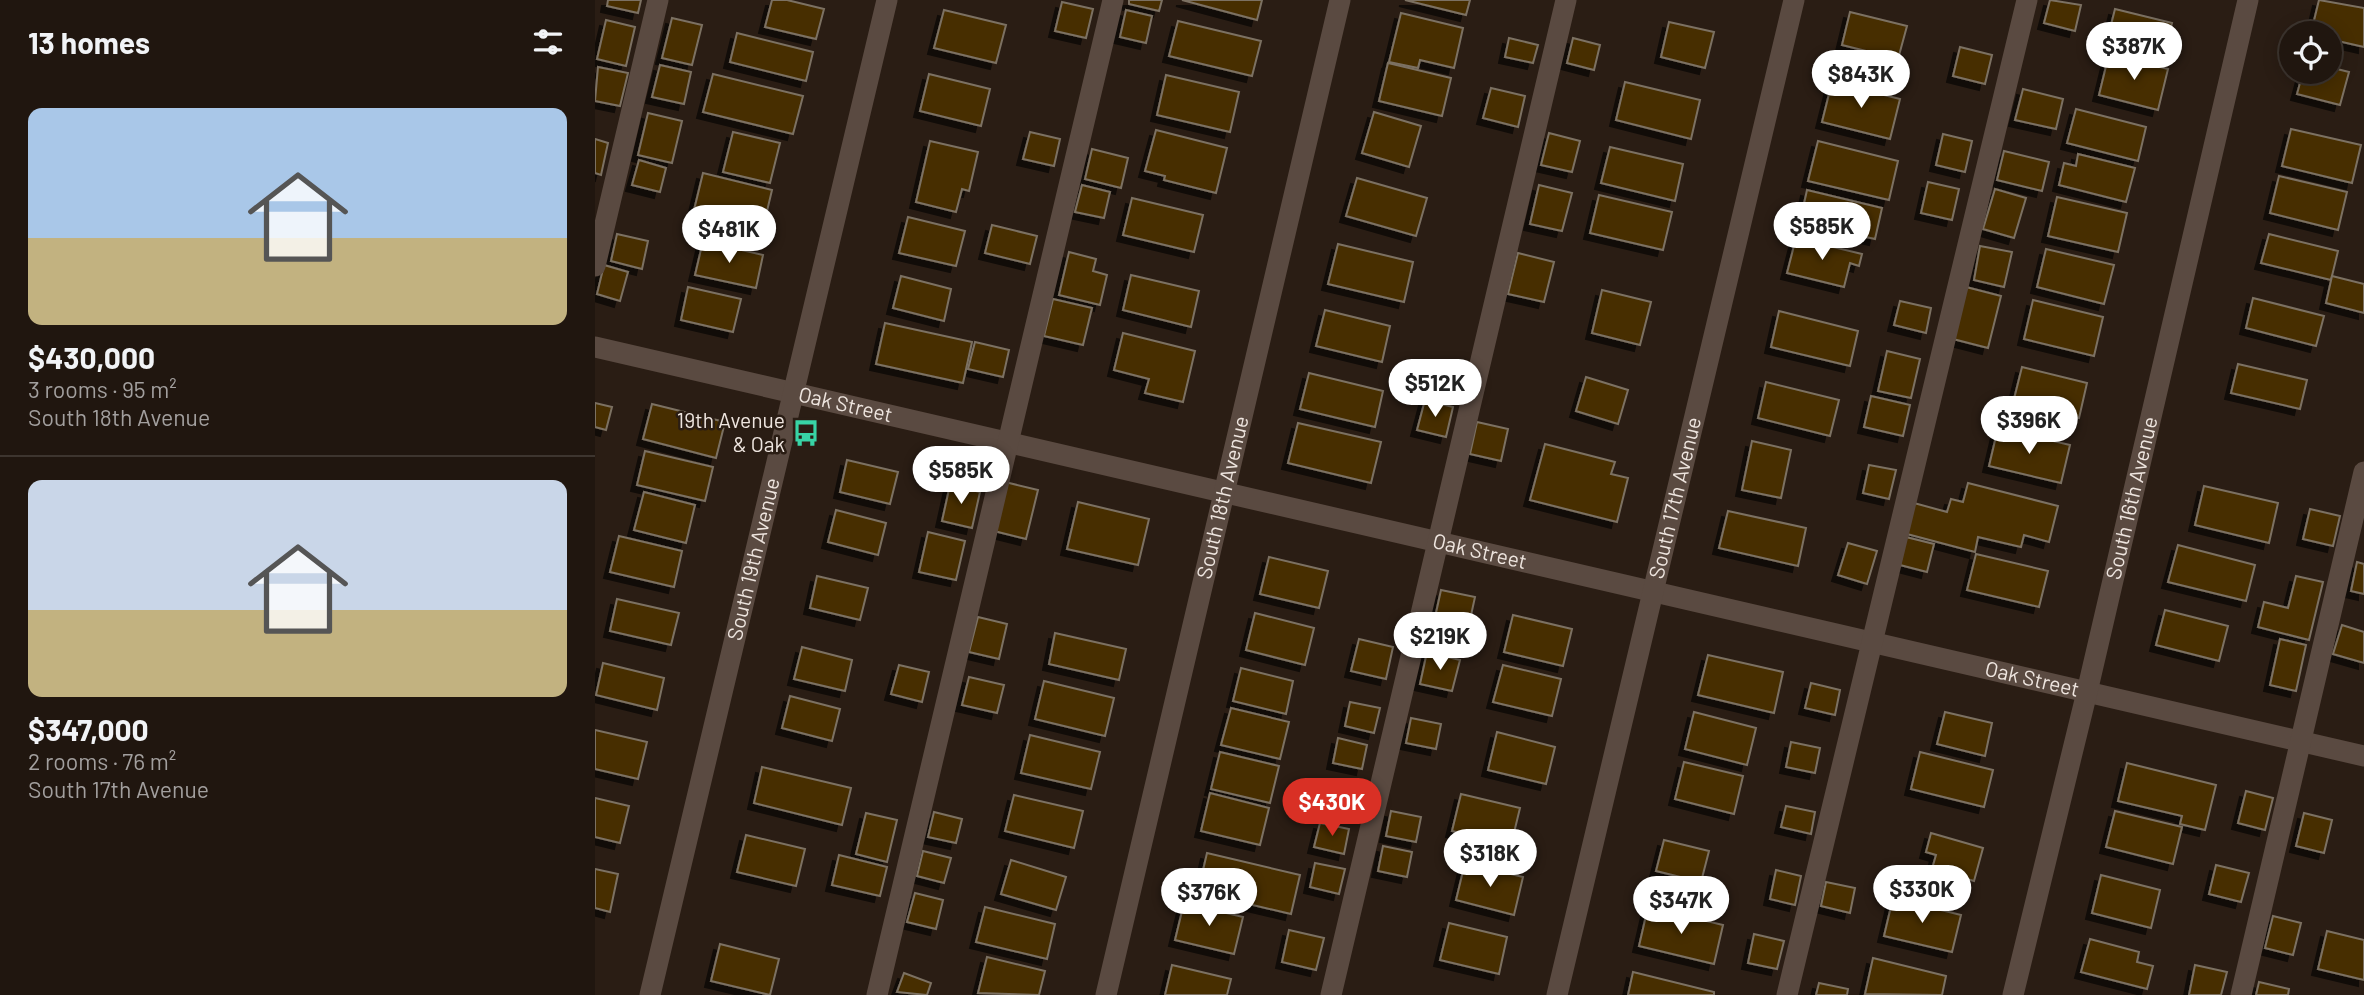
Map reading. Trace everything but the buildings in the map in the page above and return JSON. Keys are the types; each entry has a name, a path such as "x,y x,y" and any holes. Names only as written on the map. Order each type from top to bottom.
{"street":[{"path":"595,266 658,0"},
{"name":"South 19th Avenue","path":"650,995 887,0"},
{"path":"877,995 1113,0"},
{"name":"South 18th Avenue","path":"1106,995 1340,0"},
{"path":"1331,995 1566,0"},
{"name":"South 17th Avenue","path":"1557,995 1794,0"},
{"path":"1787,995 2027,0"},
{"name":"South 16th Avenue","path":"2013,995 2087,692 2248,0"},
{"name":"Oak Street","path":"595,347 2364,756"},
{"path":"2241,995 2364,472"}],"place":[{"name":"19th Avenue & Oak","path":"806,433"}]}
